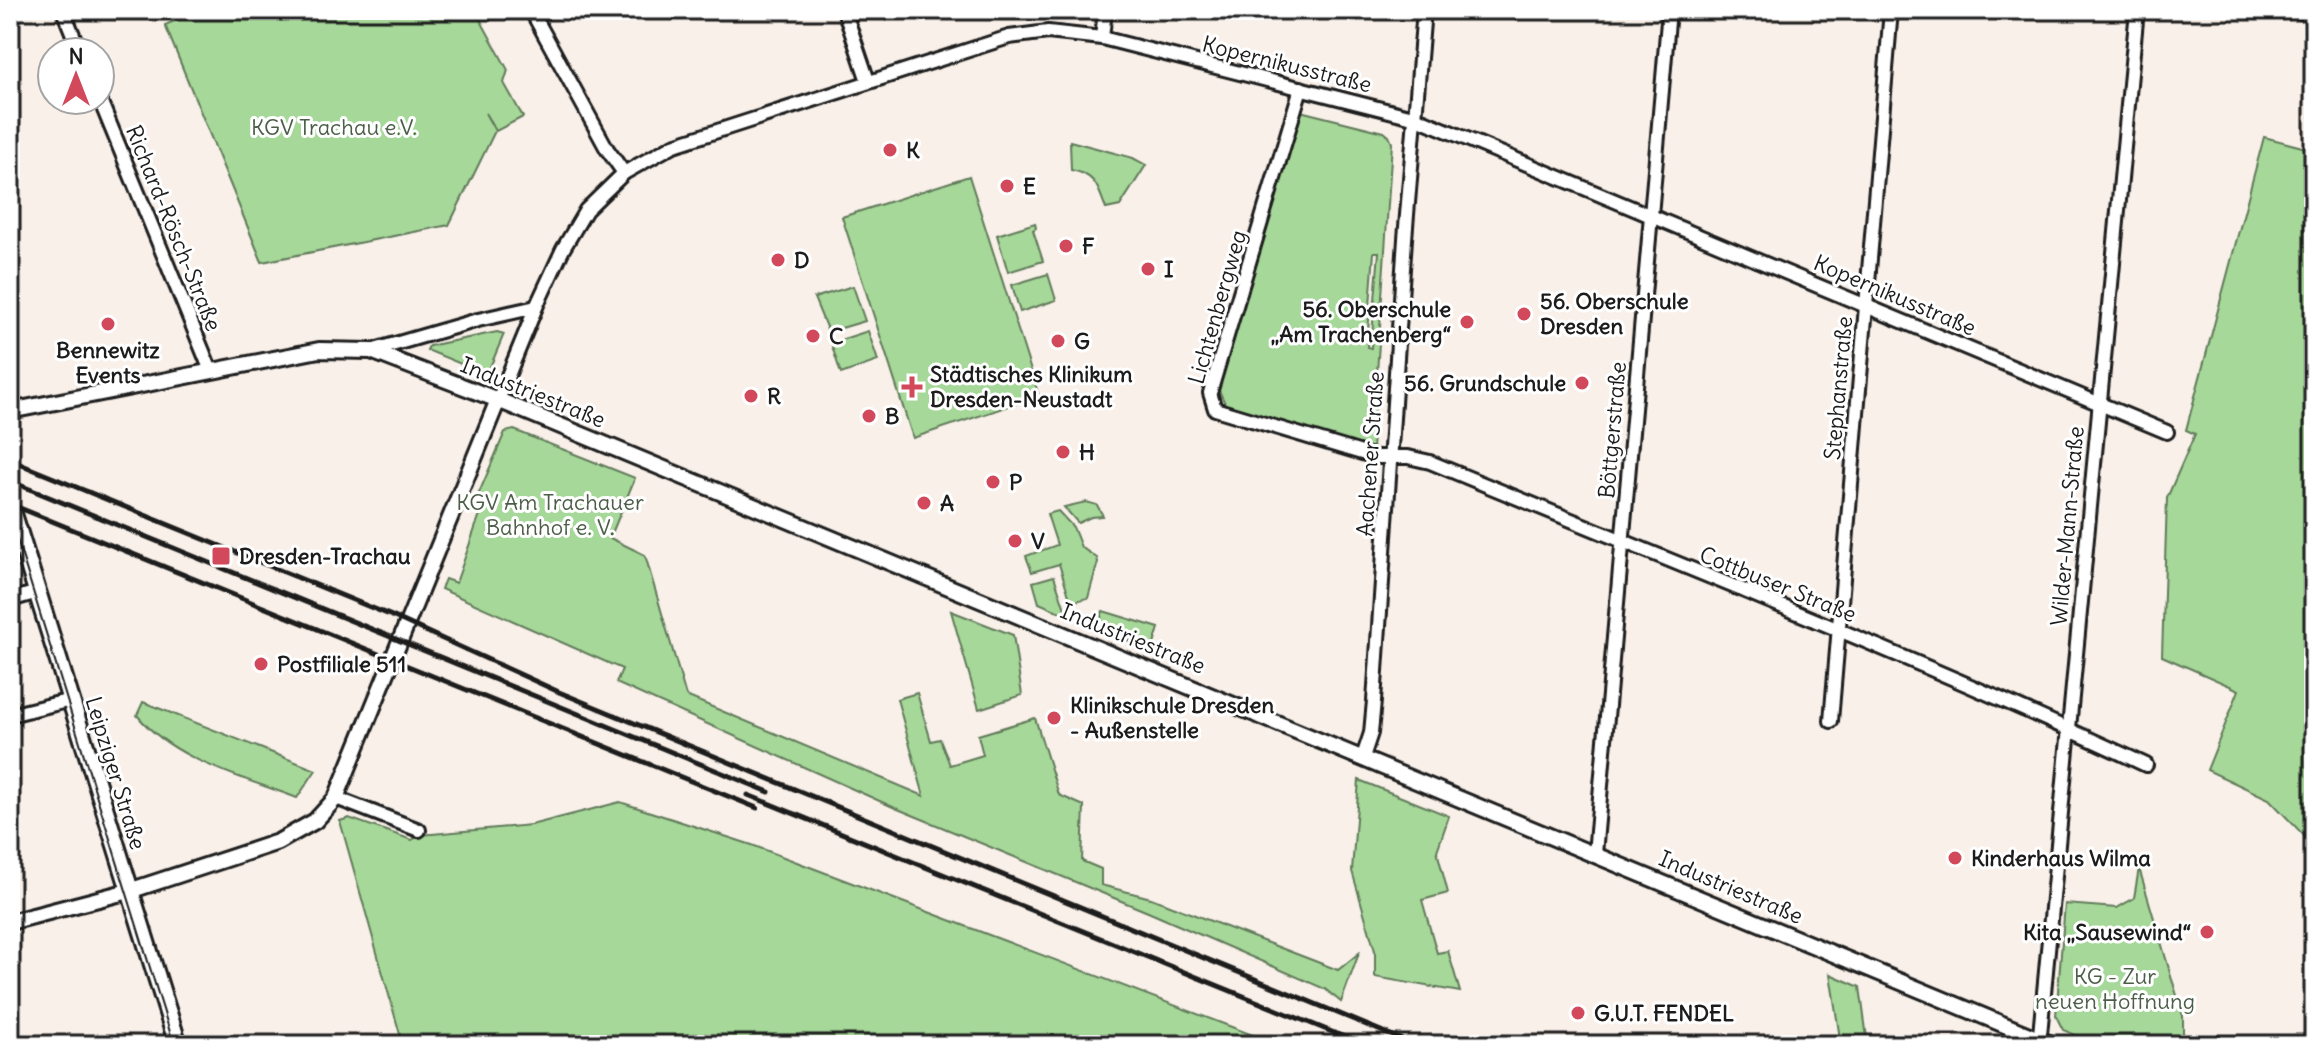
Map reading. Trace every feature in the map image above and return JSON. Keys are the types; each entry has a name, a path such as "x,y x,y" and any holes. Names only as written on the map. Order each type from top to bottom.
{"main road":[{"name":"Leipziger Straße","path":"14,523 178,1045"}],"street":[{"path":"63,10 74,36"},
{"path":"531,10 607,149 624,173"},
{"path":"844,10 868,81"},
{"path":"1102,38 1105,10"},
{"name":"Aachener Straße","path":"1363,757 1371,733 1374,701 1424,10"},
{"name":"Böttgerstraße","path":"1595,854 1669,10"},
{"name":"Stephanstraße","path":"1831,721 1891,10"},
{"name":"Wilder-Mann-Straße","path":"2044,1043 2098,403 2137,10"},
{"path":"2297,10 2314,17"},
{"name":"Kopernikusstraße","path":"498,400 563,249 586,210 624,173 674,145 1009,37 1048,32 1102,38 1417,118 2167,432"},
{"name":"Lichtenbergweg","path":"1301,88 1210,393 1212,402 1215,409 1375,457 1390,457"},
{"name":"Richard-Rösch-Straße","path":"107,116 211,371"},
{"name":"Industriestraße","path":"10,411 319,350 371,351 536,307"},
{"name":"Industriestraße","path":"371,351 498,400 1363,757 2044,1043"},
{"path":"10,922 129,891 278,842 315,821 336,798 498,400"},
{"name":"Cottbuser Straße","path":"1390,457 1430,462 1838,630 2146,765"},
{"path":"10,600 38,592"},
{"path":"10,715 71,700"},
{"path":"336,798 419,830"}],"green space":[{"name":"KGV Trachau e.V.","path":"200,10 475,10 508,70 504,83 523,117 496,131 485,113 495,131 449,225 262,262 165,25"},
{"path":"1300,111 1384,132 1392,143 1372,450 1227,408 1217,386","holes":["1374,252 1379,252 1371,348 1367,347"]},
{"path":"2264,137 2314,150 2314,846 2269,799 2207,770 2239,690 2162,656 2167,498 2195,434 2186,430"},
{"path":"1070,141 1133,158 1146,165 1120,206 1106,209 1091,179 1071,170"},
{"path":"969,176 1039,396 913,438 842,217"},
{"path":"1035,223 1033,230 1043,261 1008,272 997,235"},
{"path":"1048,274 1056,300 1020,312 1012,285"},
{"path":"853,286 865,321 828,332 814,298"},
{"path":"868,331 878,361 841,374 831,343"},
{"path":"497,332 504,334 488,372 483,373 427,350 429,346"},
{"name":"KGV Am Trachauer Bahnhof e. V.","path":"514,430 635,478 610,538 645,555 686,696 924,796 897,699 917,693 931,741 940,739 950,765 983,755 978,735 1035,718 1059,795 1084,806 1082,861 1101,869 1101,885 1151,898 1338,970 1359,953 1341,1002 1325,989 893,807 616,683 622,669 441,589 445,579 456,583 480,514 472,510 473,507 505,432"},
{"path":"1086,502 1097,505 1103,516 1078,523 1064,507"},
{"path":"1058,511 1073,527 1081,547 1097,558 1088,598 1071,602 1059,564 1032,572 1026,556 1057,545 1047,514"},
{"path":"1054,576 1067,615 1039,603 1033,582"},
{"path":"951,611 1013,635 1022,695 979,709"},
{"path":"1103,611 1159,628 1152,651 1098,628"},
{"path":"143,702 316,770 297,798 232,775 190,756 152,731 137,715"},
{"path":"1359,780 1449,816 1437,851 1448,893 1422,900 1437,953 1448,951 1460,992 1375,977 1375,951 1352,871"},
{"path":"620,802 752,845 1279,1045 403,1045 340,821 349,818 412,840 421,835 531,825"},
{"name":"KG - Zur neuen Hoffnung","path":"2139,868 2183,1016 2183,1045 2100,1045 2063,1030 2056,1016 2065,904 2117,908 2134,898"},
{"path":"1830,974 1860,987 1868,1045 1841,1045"}],"tram line":[{"path":"10,517 174,1045"}],"railway":[{"path":"10,460 392,616 559,692 1415,1045"},
{"path":"10,481 769,792"},
{"path":"10,504 757,808"},
{"path":"748,795 1364,1045"}],"place":[{"name":"K","path":"890,150"},
{"name":"E","path":"1007,186"},
{"name":"F","path":"1066,246"},
{"name":"D","path":"778,260"},
{"name":"I","path":"1148,269"},
{"name":"56. Oberschule Dresden","path":"1524,314"},
{"name":"56. Oberschule „Am Trachenberg“","path":"1467,322"},
{"name":"Bennewitz Events","path":"108,324"},
{"name":"C","path":"813,336"},
{"name":"G","path":"1058,341"},
{"name":"56. Grundschule","path":"1582,383"},
{"name":"Städtisches Klinikum Dresden-Neustadt","path":"912,387"},
{"name":"R","path":"751,396"},
{"name":"B","path":"869,416"},
{"name":"H","path":"1063,452"},
{"name":"P","path":"993,482"},
{"name":"A","path":"924,503"},
{"name":"V","path":"1015,541"},
{"name":"Dresden-Trachau","path":"221,556"},
{"name":"Postfiliale 511","path":"261,664"},
{"name":"Klinikschule Dresden - Außenstelle","path":"1054,718"},
{"name":"Kinderhaus Wilma","path":"1955,858"},
{"name":"Kita „Sausewind“","path":"2207,932"},
{"name":"G.U.T. FENDEL","path":"1578,1013"}]}
